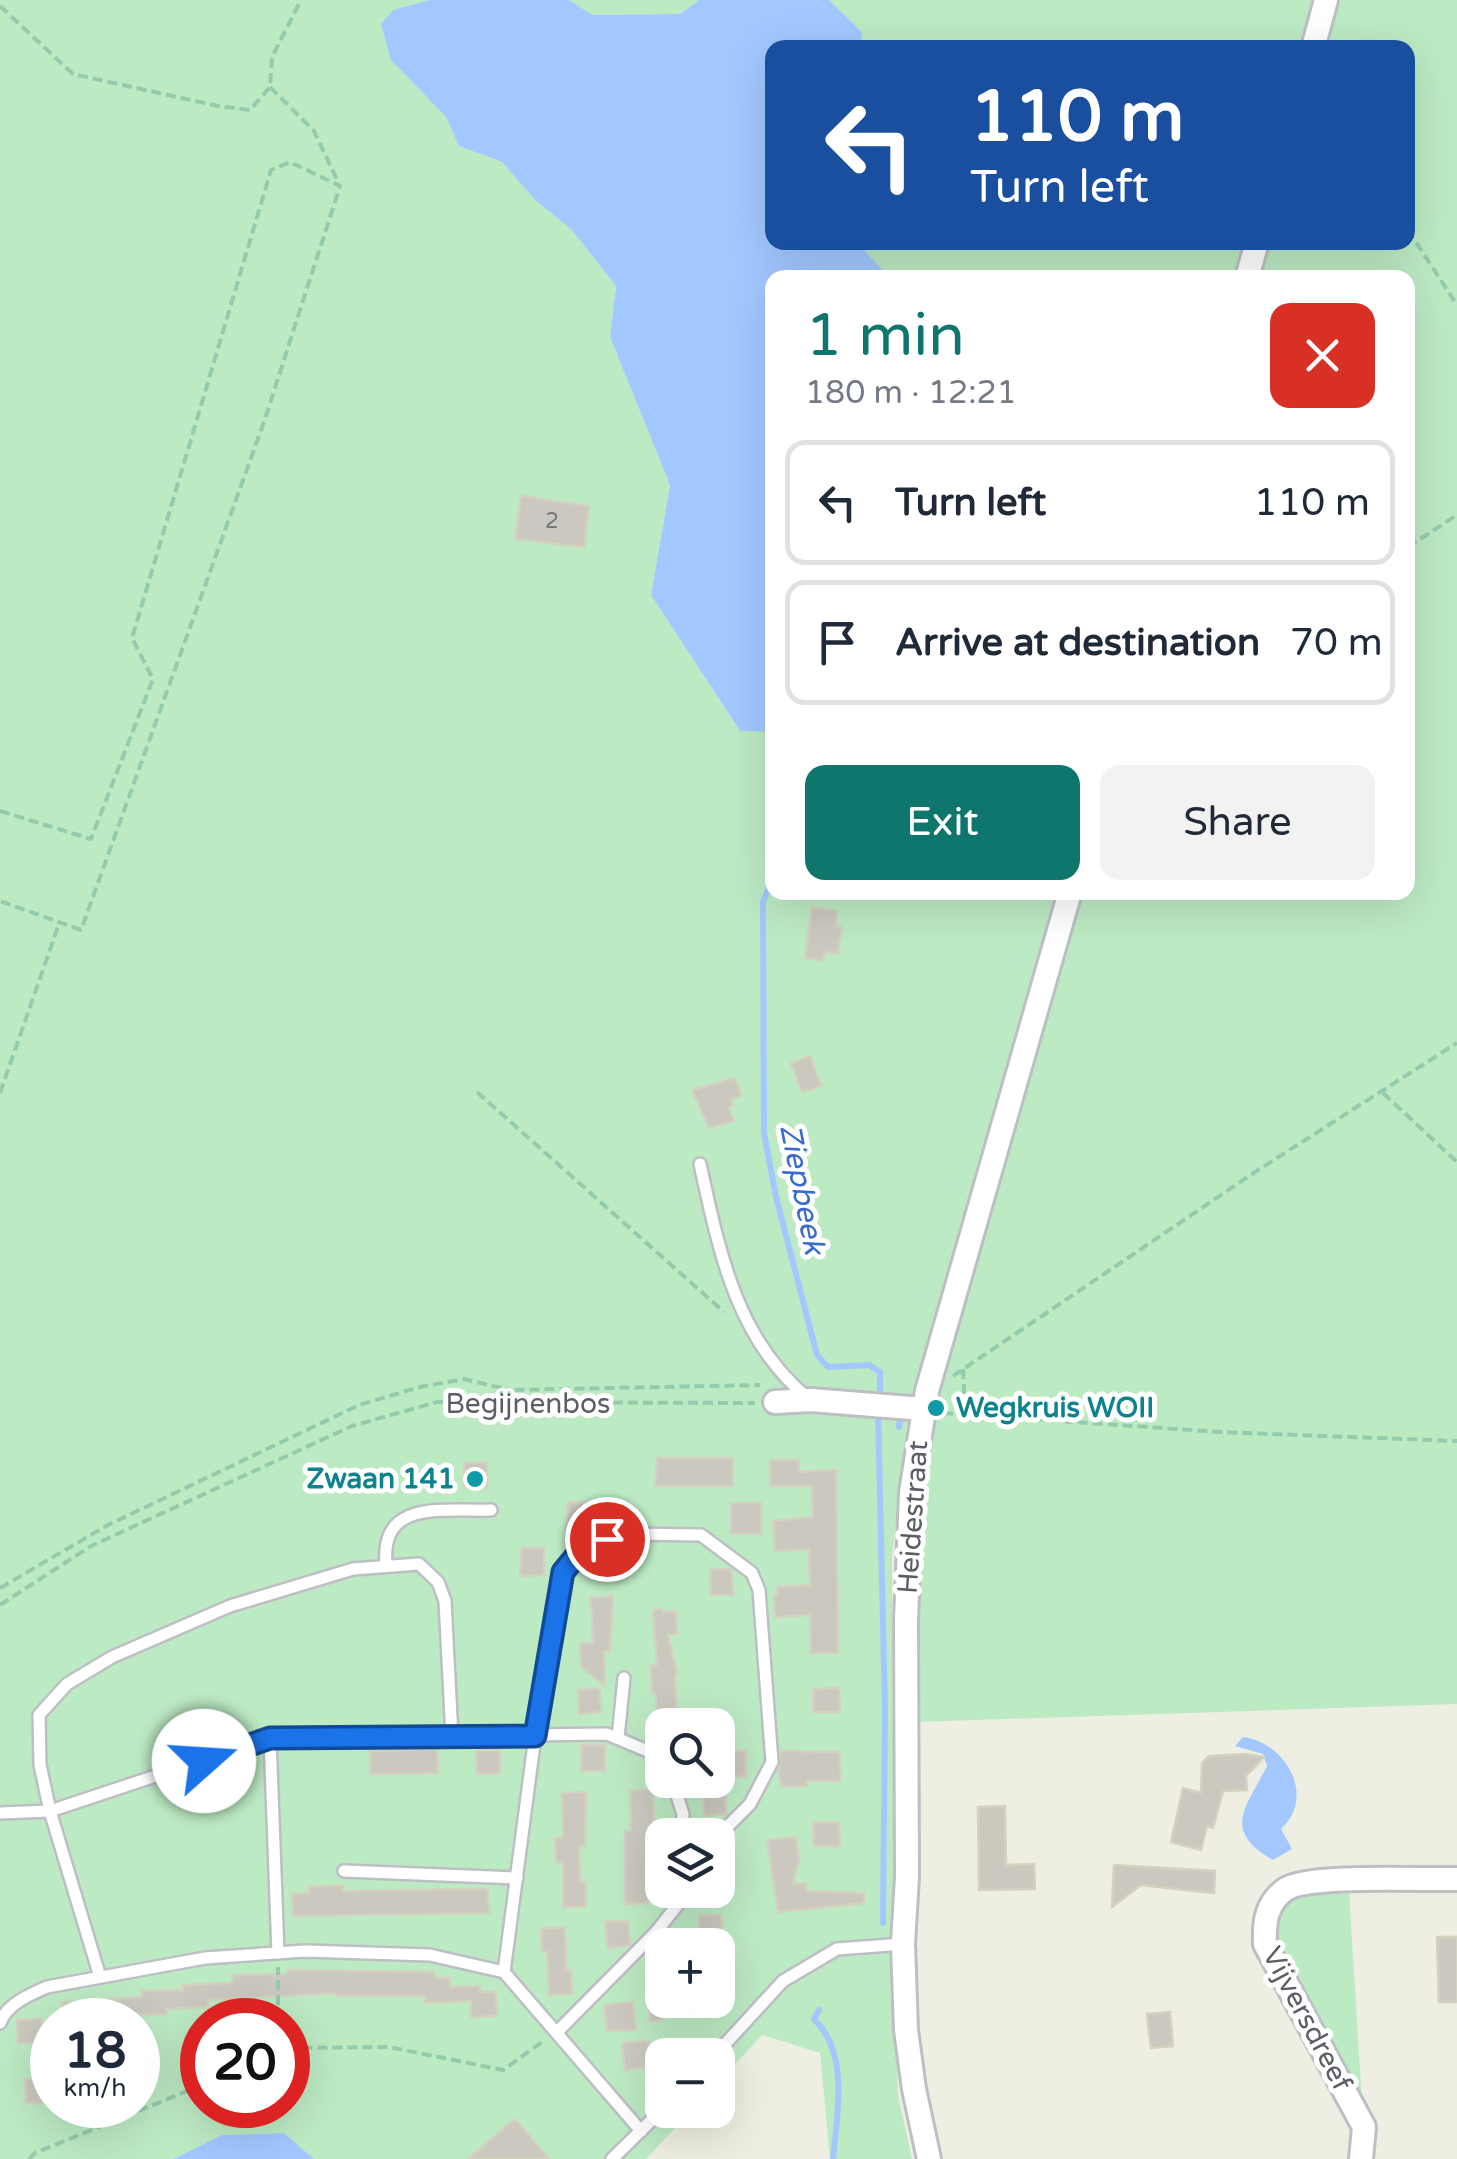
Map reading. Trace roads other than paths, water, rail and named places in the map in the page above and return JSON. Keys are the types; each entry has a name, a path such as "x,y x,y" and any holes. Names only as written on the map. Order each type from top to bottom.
{"street":[{"path":"1315,40 1326,0"},
{"name":"Heidestraat","path":"929,2159 906,2030 902,1944 907,1877 907,1553 911,1493 923,1410 1068,900"},
{"path":"793,1401 923,1410"},
{"name":"Vijversdreef","path":"1362,2159 1364,2127 1264,1944 1264,1920 1275,1898 1290,1886 1330,1881 1457,1880"}],"lane":[{"path":"700,1164 734,1298 791,1384 793,1401"},
{"path":"386,1564 384,1544 395,1524 414,1513 492,1510"},
{"path":"504,1972 535,1736 563,1572 586,1544 628,1534 701,1535 752,1573 759,1590 772,1762 750,1804 735,1819"},
{"path":"100,1977 40,1765 39,1715 67,1684 112,1657 230,1606 353,1569 418,1564 438,1582 445,1601 452,1737"},
{"path":"618,1738 624,1678"},
{"path":"0,1813 50,1811 270,1738 607,1734 645,1750"},
{"path":"270,1738 278,1953"},
{"path":"344,1871 517,1878"},
{"path":"558,2032 656,1932 674,1908"},
{"path":"731,2038 783,1981 837,1949 902,1944"},
{"path":"0,2024 3,2014 24,1996 46,1987 205,1958 278,1953 430,1955 504,1972 641,2132"},
{"path":"612,2159 645,2128"}],"water":[{"path":"430,0 569,0 593,15 680,14 699,0 829,0 862,32 861,40 765,40 765,250 864,250 883,270 765,270 765,732 740,731 651,595 670,485 610,337 616,286 571,229 535,200 502,162 459,146 446,117 391,60 381,24 393,10"},
{"path":"1243,1737 1272,1749 1291,1772 1296,1787 1291,1816 1281,1829 1292,1849 1273,1860 1247,1839 1243,1828 1246,1806 1267,1766 1263,1754 1235,1746"},
{"path":"284,2133 314,2159 173,2159 222,2135"}],"waterway":[{"name":"Ziepbeek","path":"765,897 764,1133 776,1197 817,1355 828,1367 869,1365 880,1372 880,1395"},
{"name":"Ziepbeek","path":"878,1410 885,1710 883,1923"},
{"path":"899,1427 901,1412"},
{"name":"Ziepbeek","path":"819,2010 814,2019 833,2049 837,2067 833,2159"}],"place":[{"name":"Wegkruis WOII","path":"936,1408"},
{"name":"Zwaan 141","path":"475,1479"}]}
